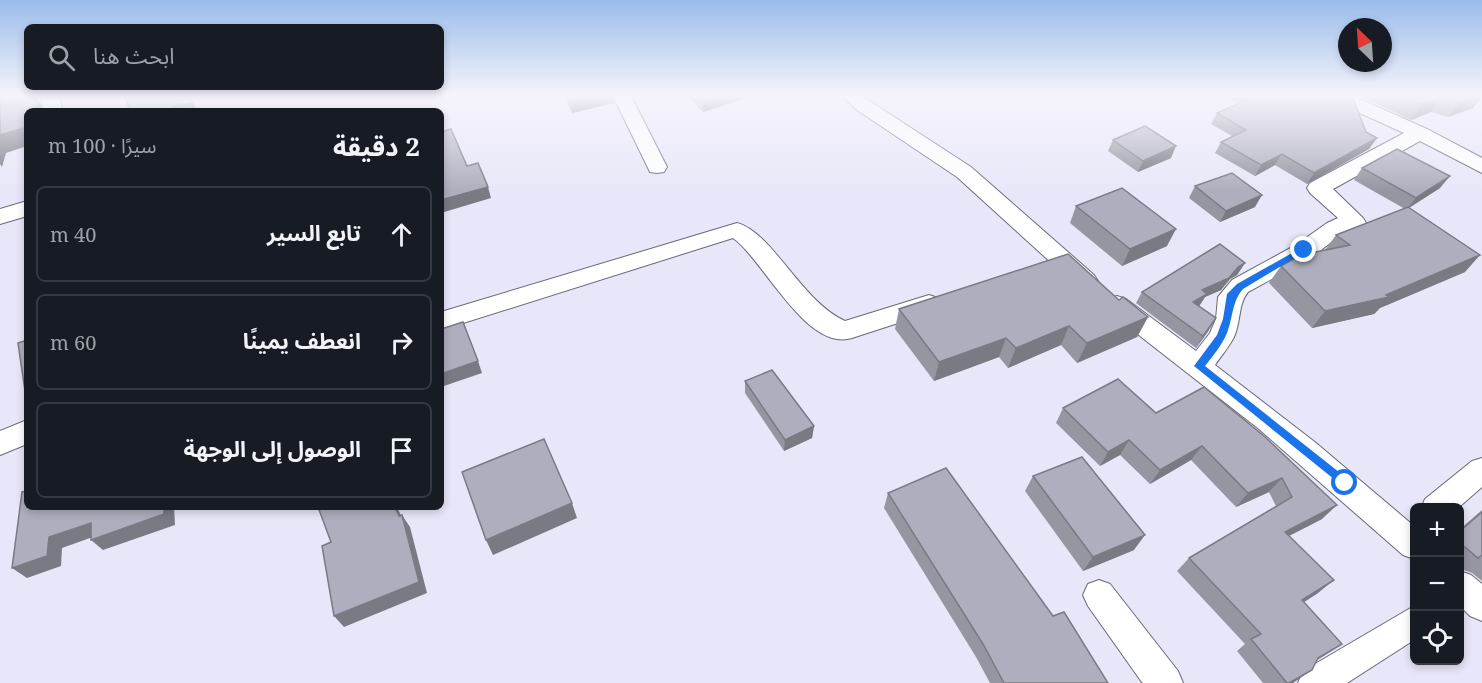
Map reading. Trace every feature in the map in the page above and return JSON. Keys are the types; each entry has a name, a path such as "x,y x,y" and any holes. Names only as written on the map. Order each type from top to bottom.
{"street":[{"path":"638,128 657,167"},
{"path":"897,128 964,172 1053,265 1083,279 1199,366 1410,534"},
{"path":"1409,128 1482,167"},
{"path":"1199,366 1221,337 1228,319 1230,297 1240,286 1304,250 1335,228 1355,223 1318,188 1420,133"},
{"path":"0,217 24,209"},
{"path":"444,320 737,230 747,237 815,316 843,331 952,297"},
{"path":"0,443 24,433"},
{"path":"1441,503 1482,470"},
{"path":"1099,595 1153,669 1166,683"},
{"path":"1315,683 1410,624"}],"building":[{"path":"0,128 24,128 24,128 0,135"},
{"path":"1141,128 1148,128 1176,146 1143,161 1113,140"},
{"path":"1242,128 1364,128 1366,132 1377,138 1314,173 1282,154 1261,165 1221,142 1246,130"},
{"path":"451,129 467,166 478,163 488,187 444,199 444,131"},
{"path":"1397,149 1450,176 1416,198 1362,168"},
{"path":"1232,173 1262,195 1226,211 1195,186"},
{"path":"1122,188 1176,229 1130,249 1076,206"},
{"path":"1408,207 1480,255 1386,295 1389,297 1325,311 1281,266 1301,255 1350,245 1336,235"},
{"path":"1220,244 1245,263 1238,267 1229,278 1202,290 1207,294 1193,302 1216,318 1203,336 1142,292"},
{"path":"1068,254 1119,300 1123,297 1148,317 1087,343 1069,326 1016,348 1006,338 939,362 899,309"},
{"path":"463,322 478,361 444,373 444,328"},
{"path":"24,341 24,384 18,343"},
{"path":"772,370 814,426 785,440 745,381"},
{"path":"1118,379 1156,413 1204,387 1264,436 1337,505 1285,532 1334,580 1302,600 1342,644 1318,658 1312,670 1287,683 1251,639 1261,634 1189,558 1292,497 1282,478 1248,493 1202,446 1160,470 1129,440 1108,452 1063,408"},
{"path":"544,439 572,503 486,540 462,472"},
{"path":"1082,457 1145,535 1093,557 1033,476"},
{"path":"946,468 1053,616 1064,612 1108,683 1004,683 983,644 888,493"},
{"path":"22,492 24,492 24,510 164,510 164,514 91,540 91,523 49,537 47,556 12,568"},
{"path":"319,510 396,510 399,516 402,515 419,582 334,616 322,546 331,542"},
{"path":"1482,512 1482,555 1478,558 1464,546 1464,528"}],"route":[{"path":"1304,250 1240,286 1230,297 1227,309 1228,319 1221,337 1199,366 1345,483"}]}
